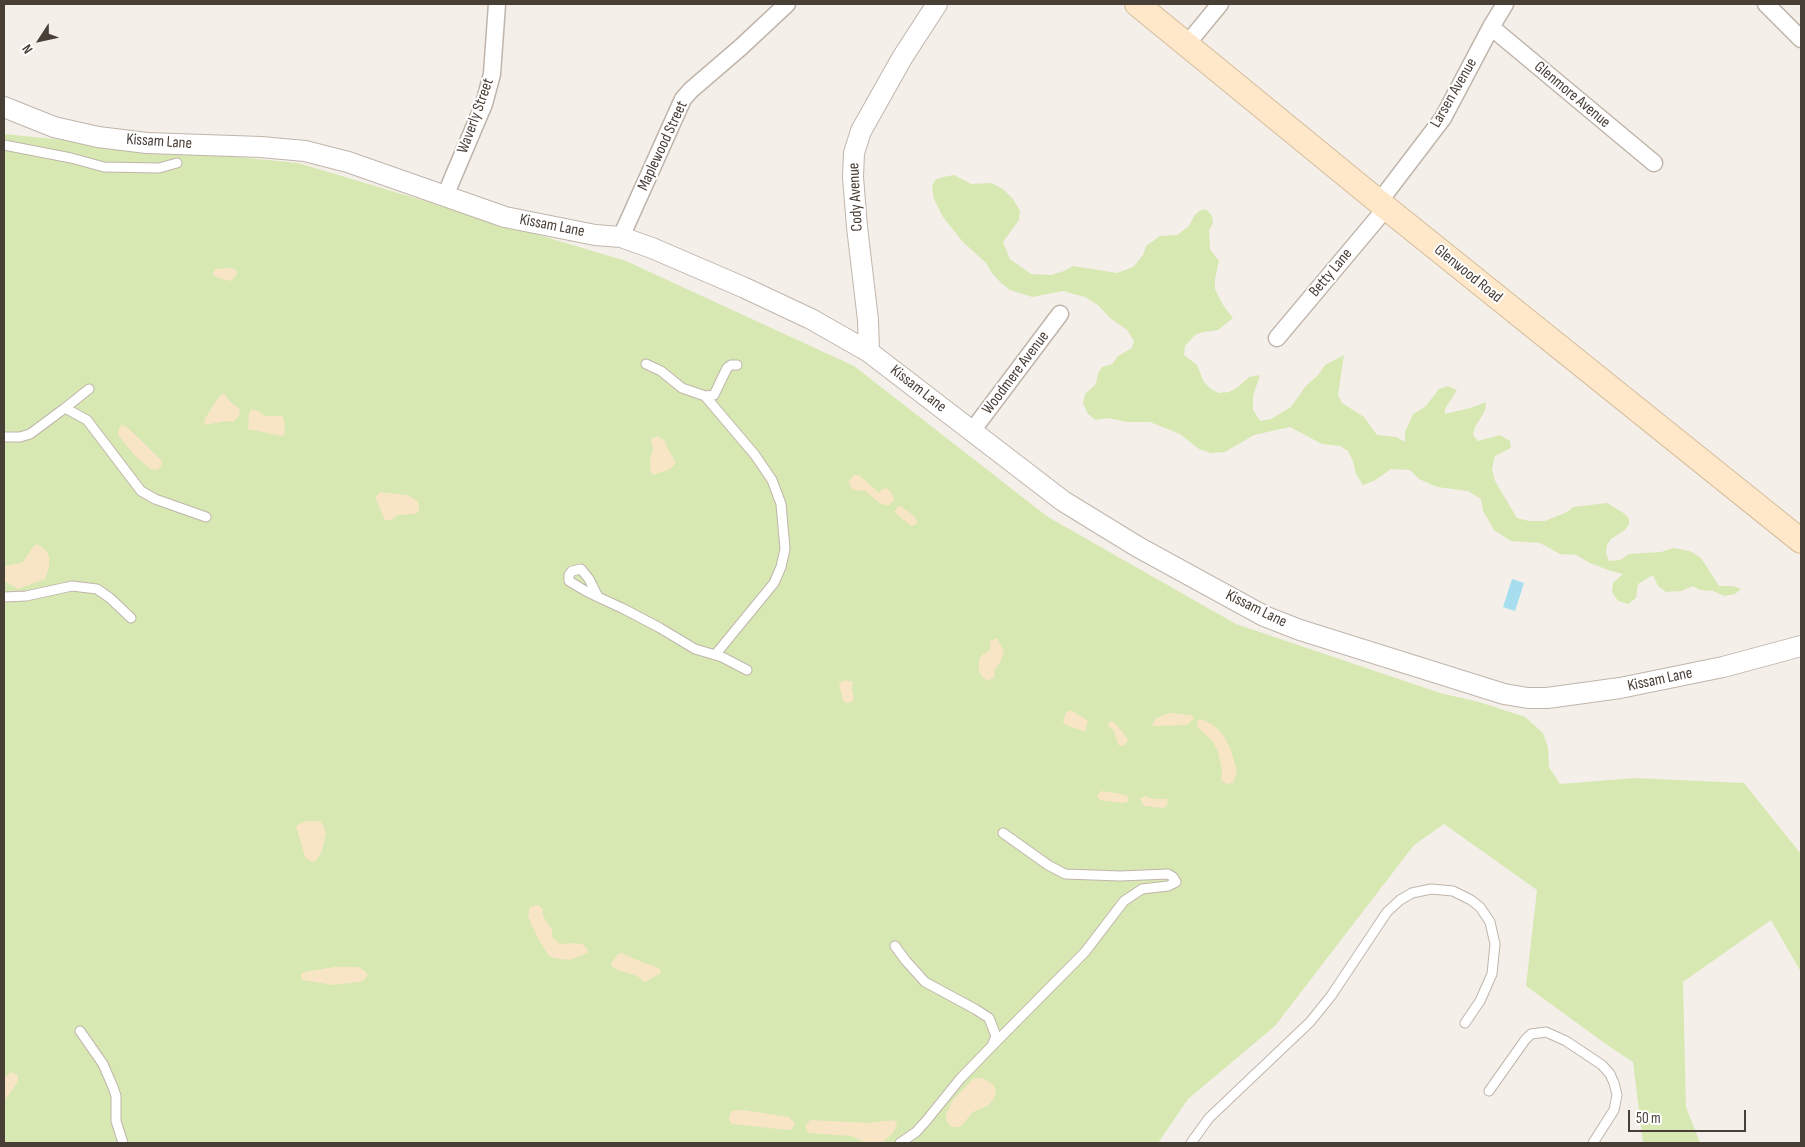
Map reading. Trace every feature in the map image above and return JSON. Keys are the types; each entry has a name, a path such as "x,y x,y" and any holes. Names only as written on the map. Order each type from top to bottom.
{"main road":[{"name":"Glenwood Road","path":"1137,4 1382,205 1801,541"}],"street":[{"name":"Waverly Street","path":"445,196 484,104 492,74 497,4"},
{"name":"Maplewood Street","path":"621,238 684,99 691,90 787,4"},
{"name":"Cody Avenue","path":"869,352 868,320 856,219 853,177 854,153 861,131 902,58 937,4"},
{"path":"1186,44 1220,4"},
{"name":"Larsen Avenue","path":"1382,205 1443,118 1505,4"},
{"path":"1766,4 1801,39"},
{"name":"Glenmore Avenue","path":"1491,27 1654,163"},
{"name":"Kissam Lane","path":"4,107 54,127 98,137 147,143 261,147 305,151 348,162 506,217 595,235 621,238 652,248 746,288 811,319 869,352 1064,501 1138,547 1264,616 1300,630 1504,694 1528,698 1547,698 1620,688 1723,667 1801,646"},
{"name":"Betty Lane","path":"1277,338 1382,205"},
{"name":"Woodmere Avenue","path":"972,431 1060,314"}],"lane":[{"path":"4,144 104,167 160,168 177,163"},
{"path":"646,364 661,371 682,388 705,396 714,395 727,368 731,365 737,365"},
{"path":"4,437 20,437 30,434 89,389"},
{"path":"705,396 755,456 772,480 781,504 785,549 781,567 774,583 715,655"},
{"path":"65,408 87,420 141,491 155,499 206,517"},
{"path":"4,597 26,596 72,586 97,589 132,618"},
{"path":"598,597 695,648 722,657 747,670"},
{"path":"900,1143 916,1132 960,1079 1085,952 1124,901 1142,889 1168,886 1176,882 1168,874 1104,876 1065,874 1048,865 1003,834"},
{"path":"1191,1143 1209,1118 1310,1022 1387,912 1400,900 1412,893 1430,889 1453,891 1480,907 1490,922 1495,944 1492,974 1480,1001 1465,1023"},
{"path":"895,946 906,962 925,982 975,1008 989,1018 996,1036 992,1046"},
{"path":"80,1031 103,1064 113,1087 116,1096 116,1121 123,1143"},
{"path":"1489,1091 1531,1034 1546,1032 1566,1041 1602,1065 1610,1074 1614,1083 1617,1095 1614,1110 1594,1143"}],"green space":[{"path":"4,134 298,163 626,261 854,366 1048,517 1236,624 1440,693 1479,702 1525,717 1543,733 1548,748 1549,767 1560,784 1635,778 1744,783 1801,854 1801,972 1771,920 1683,982 1686,1107 1700,1143 1643,1143 1633,1062 1526,986 1537,890 1444,824 1414,845 1275,1026 1188,1099 1158,1143 4,1143"},
{"path":"954,175 971,184 991,183 1003,189 1013,199 1020,211 1019,220 1003,242 1010,259 1031,274 1051,275 1073,266 1117,273 1133,267 1143,255 1146,246 1160,236 1177,235 1189,226 1199,211 1206,209 1212,216 1213,223 1209,230 1210,249 1219,261 1215,289 1223,305 1233,318 1218,330 1195,335 1185,346 1184,355 1197,365 1204,382 1211,389 1219,393 1229,392 1249,377 1260,375 1253,396 1253,410 1260,421 1271,419 1291,407 1305,387 1318,375 1325,365 1344,355 1338,395 1342,403 1364,417 1377,435 1396,437 1405,442 1405,432 1413,414 1425,407 1439,389 1448,386 1457,390 1445,409 1445,414 1486,402 1485,411 1475,427 1473,435 1478,441 1500,435 1510,441 1511,448 1495,456 1492,469 1495,481 1517,518 1529,521 1545,521 1567,512 1573,507 1607,503 1625,514 1629,519 1629,524 1625,530 1611,539 1607,545 1606,553 1609,561 1620,560 1629,554 1661,552 1673,548 1690,551 1701,558 1719,586 1733,586 1741,589 1735,594 1724,596 1713,591 1700,590 1693,586 1681,591 1666,592 1658,586 1653,575 1638,584 1636,598 1628,604 1618,601 1612,592 1613,583 1623,574 1590,563 1576,555 1560,554 1540,543 1511,541 1494,530 1483,511 1481,499 1468,491 1437,487 1419,479 1410,470 1391,469 1374,481 1363,485 1356,474 1348,451 1340,446 1322,444 1290,427 1254,435 1225,452 1211,453 1199,449 1180,434 1150,422 1127,422 1109,418 1096,420 1088,414 1083,403 1085,394 1096,384 1098,373 1102,367 1112,364 1118,356 1132,348 1134,341 1127,330 1110,318 1098,305 1085,297 1063,291 1032,297 1010,290 1001,283 986,263 962,241 943,217 934,199 932,186 935,180"}],"sand":[{"path":"232,268 236,270 237,274 231,281 213,275 215,269"},
{"path":"222,394 225,394 230,402 240,409 239,416 233,422 226,421 205,425 204,420"},
{"path":"251,410 256,410 265,416 282,416 285,434 282,436 248,429 249,413"},
{"path":"122,425 127,427 162,461 159,469 151,469 137,458 118,435 119,428"},
{"path":"658,436 665,441 676,463 670,469 654,475 650,467 653,450 651,439"},
{"path":"854,475 860,476 879,493 882,489 887,488 893,495 894,500 890,505 881,504 865,491 853,490 848,482"},
{"path":"380,492 407,495 419,503 419,511 415,514 398,515 391,520 385,520 376,500"},
{"path":"899,505 913,515 918,523 912,526 894,512"},
{"path":"37,544 46,550 49,557 49,567 45,579 18,589 4,581 4,566 22,563"},
{"path":"997,638 1004,651 1000,663 995,669 994,677 989,681 983,678 979,672 979,659 990,650 990,641"},
{"path":"845,680 853,682 854,698 852,702 846,703 843,701 839,684"},
{"path":"1071,710 1088,721 1085,732 1063,722 1066,712"},
{"path":"1169,713 1191,715 1194,718 1187,725 1152,726 1155,719"},
{"path":"1201,719 1218,729 1231,750 1237,771 1233,783 1227,784 1221,780 1222,770 1218,751 1212,741 1197,727 1198,720"},
{"path":"1109,722 1114,722 1125,735 1128,741 1125,745 1120,746 1118,744 1114,731 1108,726"},
{"path":"1101,791 1127,795 1129,800 1122,803 1100,800 1097,796"},
{"path":"1145,796 1154,799 1168,799 1167,806 1163,808 1144,806 1140,799"},
{"path":"310,821 320,821 326,833 322,851 315,862 305,857 296,826"},
{"path":"538,905 543,909 543,916 552,930 552,937 556,941 561,944 582,944 587,948 588,953 570,960 549,956 528,917 530,907"},
{"path":"622,953 659,968 661,973 645,982 637,976 612,967 611,964 618,954"},
{"path":"334,967 358,967 368,975 364,980 358,982 332,985 303,980 301,977 301,974 305,972"},
{"path":"10,1072 18,1075 18,1082 4,1101 4,1079"},
{"path":"982,1078 991,1083 995,1087 996,1095 989,1105 973,1112 960,1127 951,1127 946,1120 946,1115 952,1101 973,1079"},
{"path":"734,1110 789,1117 795,1124 792,1129 787,1130 733,1124 729,1118"},
{"path":"810,1120 868,1123 893,1120 897,1126 892,1134 883,1142 867,1143 852,1136 808,1133 805,1127"}],"water":[{"path":"1512,579 1524,583 1515,611 1503,607"}]}
